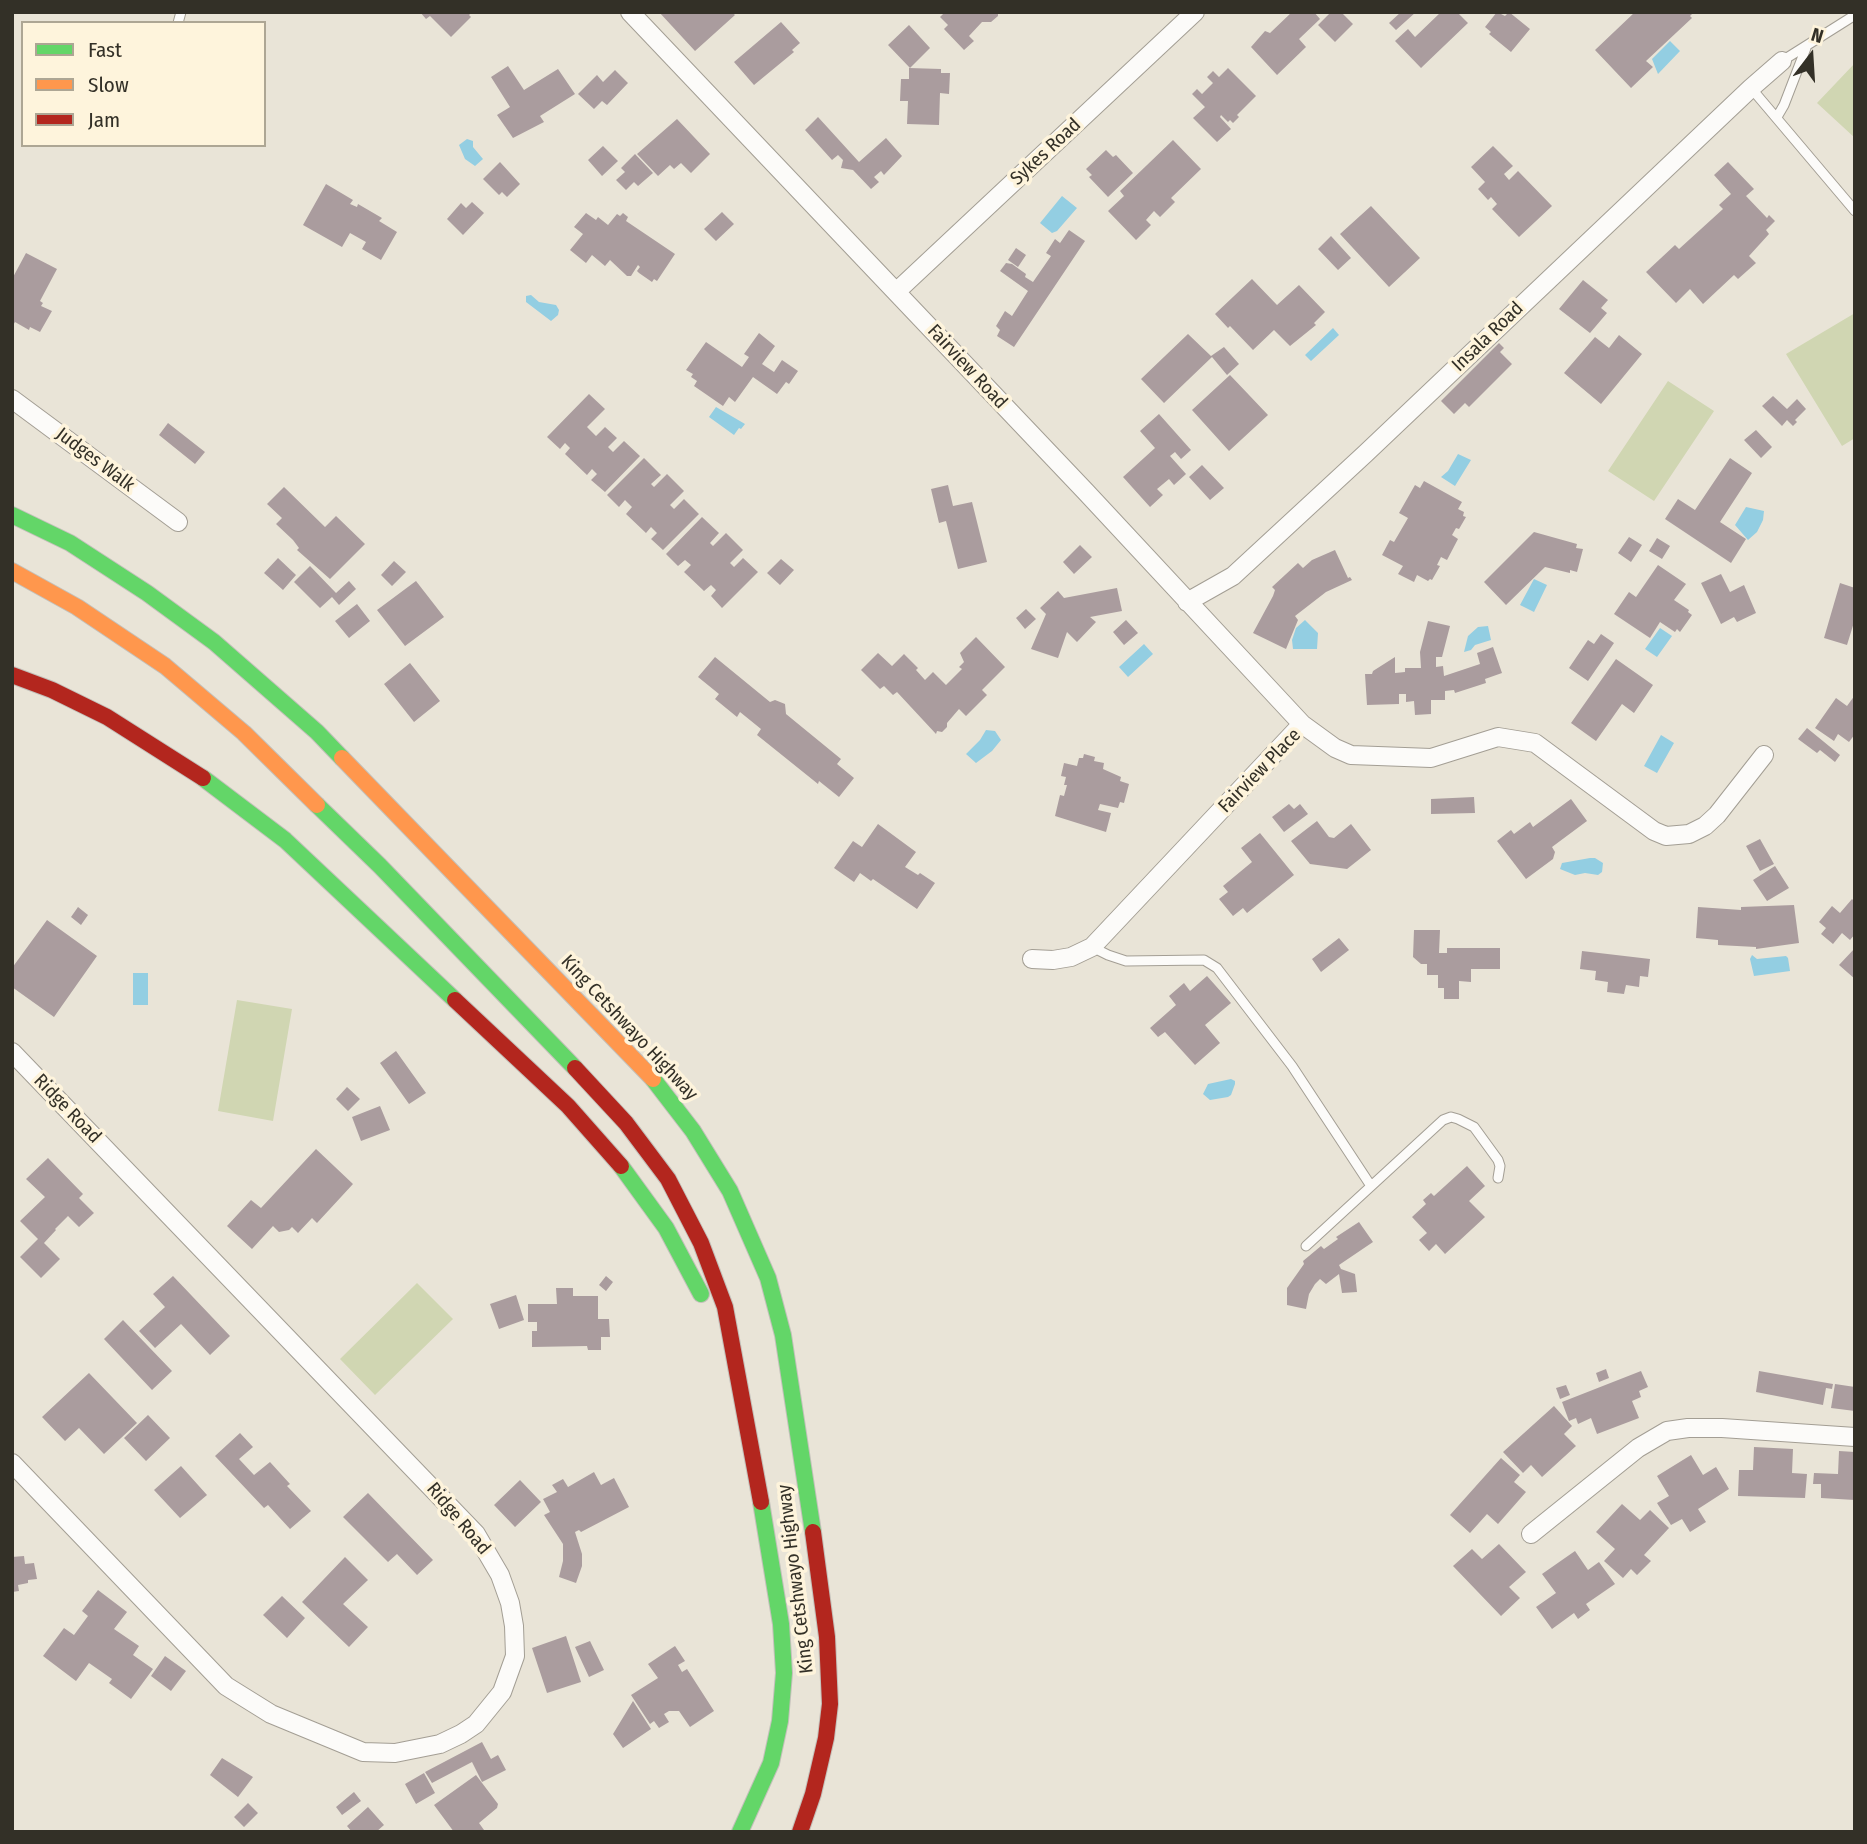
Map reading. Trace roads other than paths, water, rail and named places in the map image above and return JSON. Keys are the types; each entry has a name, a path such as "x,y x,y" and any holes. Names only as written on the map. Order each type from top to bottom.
{"highway":[{"name":"King Cetshwayo Highway","path":"12,515 70,543 147,593 214,642 317,732 651,1077 693,1131 730,1191 768,1278 783,1335 827,1637 830,1704 827,1738 800,1832"},
{"name":"King Cetshwayo Highway","path":"12,571 77,607 165,666 244,733 389,875 550,1040 618,1114 668,1179 701,1243 725,1307 772,1562 784,1673 780,1721 771,1763 740,1832"},
{"path":"12,675 52,690 107,717 215,785 285,839 568,1106 612,1154 666,1228 687,1263 737,1371"}],"street":[{"name":"Fairview Road","path":"630,12 1302,724"},
{"name":"Sykes Road","path":"897,292 1195,12"},
{"name":"Insala Road","path":"1187,602 1215,587 1246,564 1782,61"},
{"name":"Judges Walk","path":"12,399 178,522"},
{"name":"Fairview Place","path":"1032,959 1071,957 1092,947 1302,724 1335,748 1351,755 1430,758 1498,737 1535,743 1654,831 1666,836 1689,834 1705,826 1717,815 1763,755"},
{"name":"Ridge Road","path":"12,1052 476,1534 500,1575 510,1603 514,1626 515,1656 502,1692 475,1724 461,1734 440,1744 395,1754 363,1752 271,1714 226,1686 12,1463"},
{"path":"1531,1534 1638,1448 1667,1432 1688,1428 1723,1428 1855,1437"}],"lane":[{"path":"1782,61 1855,15"},
{"path":"1776,117 1784,105 1806,48"},
{"path":"1751,89 1855,211"},
{"path":"1092,947 1126,961 1204,960 1217,968 1292,1066 1371,1186"},
{"path":"1306,1246 1436,1125 1451,1118 1466,1121 1482,1136 1498,1160 1498,1178"}],"water":[{"path":"1670,41 1680,51 1658,74 1652,59"},
{"path":"467,139 473,141 473,147 483,159 475,166 465,159 459,145"},
{"path":"1062,196 1077,208 1057,231 1052,233 1040,223"},
{"path":"531,295 539,302 556,305 558,315 551,321 526,302 526,296"},
{"path":"1333,328 1339,335 1311,361 1305,355"},
{"path":"716,407 745,424 734,435 709,417"},
{"path":"1458,454 1471,460 1455,486 1441,477"},
{"path":"1746,507 1764,511 1757,532 1748,540 1735,525"},
{"path":"1534,579 1547,585 1534,612 1520,605"},
{"path":"1305,620 1318,633 1317,649 1293,649 1292,640 1296,628"},
{"path":"1488,626 1491,640 1464,652 1468,636 1478,627"},
{"path":"1660,628 1672,636 1657,657 1645,649"},
{"path":"1144,644 1153,654 1128,677 1119,667"},
{"path":"986,730 995,731 1001,740 976,763 966,754"},
{"path":"1661,735 1674,743 1657,773 1644,766"},
{"path":"1590,858 1603,863 1602,872 1598,875 1575,875 1560,869 1562,863"},
{"path":"1752,955 1757,959 1786,956 1790,971 1754,976 1750,959"},
{"path":"133,973 148,973 148,1005 133,1005"},
{"path":"1231,1079 1235,1084 1228,1097 1210,1100 1203,1094 1208,1084"}]}
